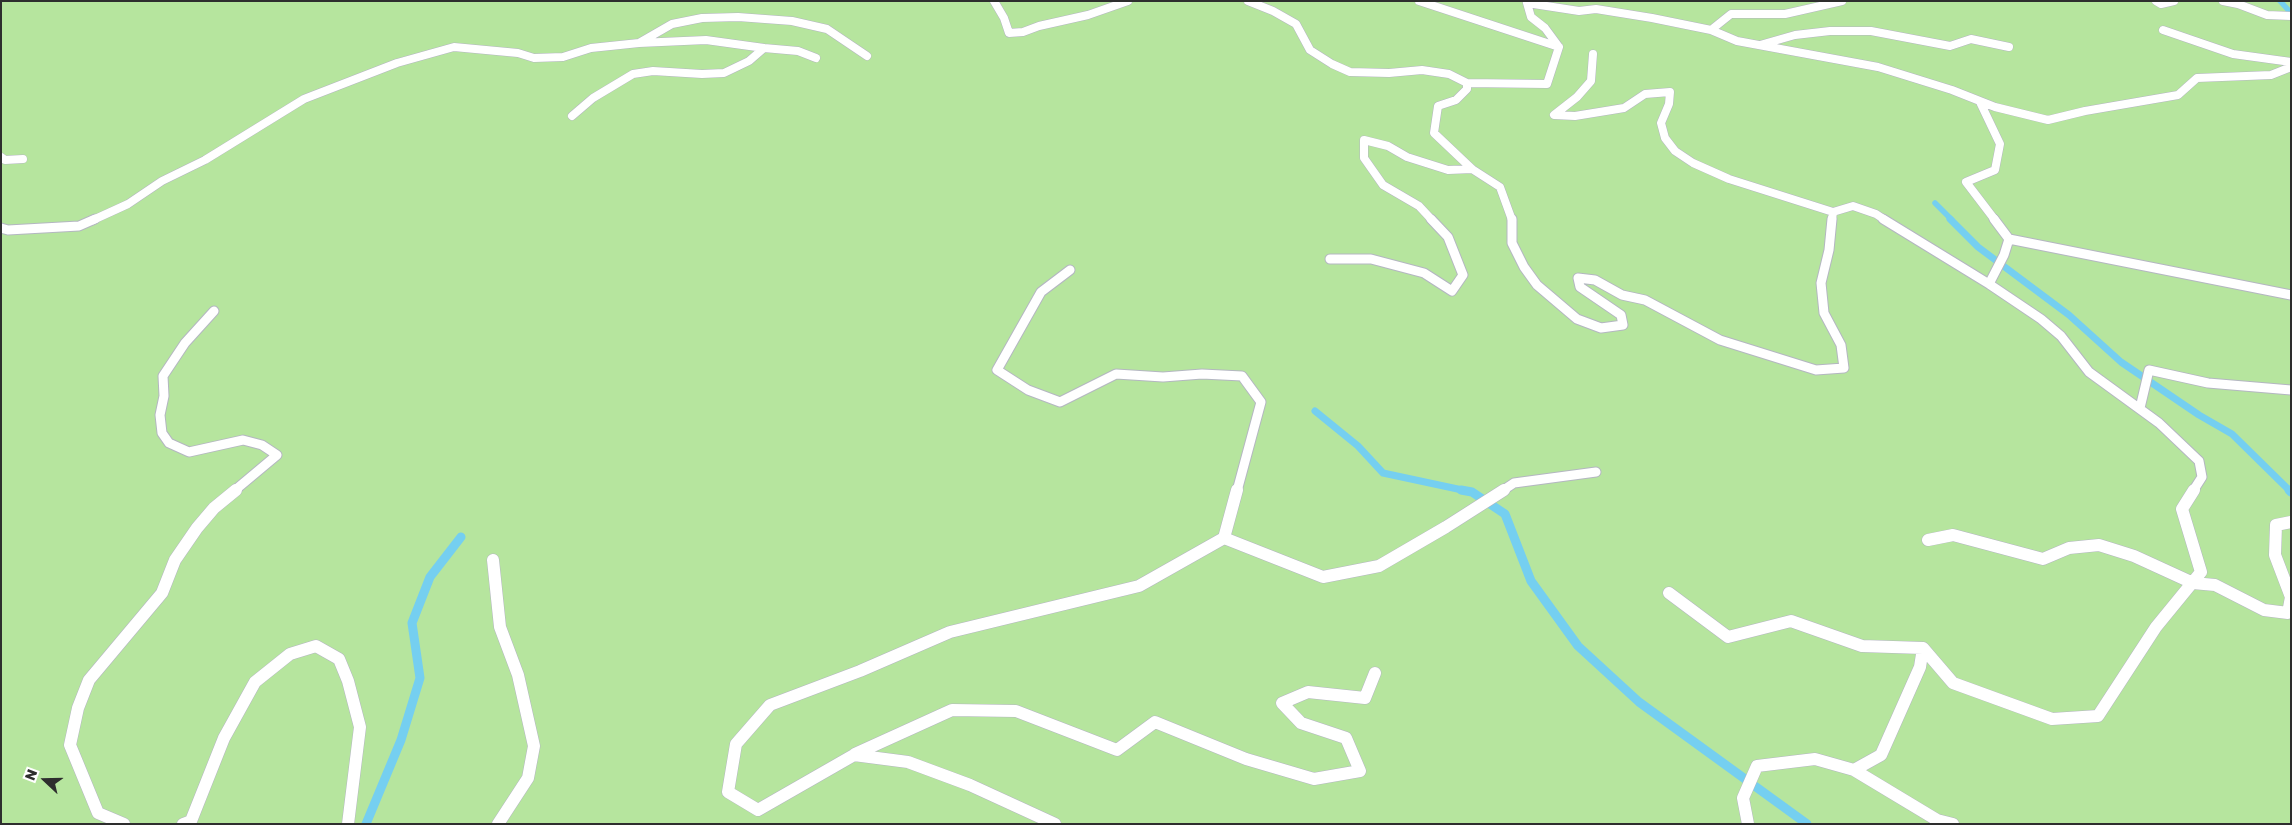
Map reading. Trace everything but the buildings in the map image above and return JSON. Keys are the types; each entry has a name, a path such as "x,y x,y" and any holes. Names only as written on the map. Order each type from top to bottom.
{"lane":[{"path":"994,1 1004,18 1009,33 1023,32 1038,26 1088,15 1128,1"},
{"path":"1248,1 1273,11 1296,24 1310,50 1332,64 1350,72 1390,73 1422,70 1449,74 1467,83 1547,84 1559,47"},
{"path":"1420,1 1559,47"},
{"path":"1711,30 1732,14 1784,14 1842,1"},
{"path":"2156,1 2161,4 2174,1"},
{"path":"2223,1 2238,4 2267,15 2291,16"},
{"path":"2245,1 2267,15"},
{"path":"1559,47 1546,28 1531,17 1527,3 1579,11 1596,9 1711,30 1737,41 1759,46 1878,67 1952,90 1980,102 2048,120 2085,111 2178,95 2197,78 2271,75 2291,67"},
{"path":"639,43 672,24 702,18 738,17 792,21 827,29 867,56"},
{"path":"2164,30 2233,54 2291,62"},
{"path":"1759,46 1795,35 1830,31 1871,31 1950,46 1971,39 2009,47"},
{"path":"1,228 8,230 79,226 128,204 162,181 205,160 304,99 377,69 454,47 518,54 534,58 562,57 591,48 639,43 706,40 798,51 816,58"},
{"path":"572,116 593,98 633,74 653,70 702,74 724,73 749,61 764,48"},
{"path":"1593,54 1591,81 1577,97 1554,115 1575,116 1624,108 1645,94 1670,92 1669,104 1661,123 1665,138 1675,151 1693,163 1729,179 1833,212 1853,206 1876,214 1989,284 2041,319 2062,336 2089,372 2159,423 2199,461 2202,478 2182,509 2201,572 2156,627 2098,716 2052,719 1953,684 1922,648 1862,646 1792,621 1728,637 1669,593"},
{"path":"1467,83 1467,90 1456,100 1438,106 1434,133 1472,170 1500,187 1512,218 1512,243 1524,267 1537,285 1577,319 1601,328 1623,325 1621,315 1580,288 1578,278 1595,280 1622,295 1645,300 1720,340 1816,370 1844,368 1840,345 1824,313 1821,283 1829,250 1833,212"},
{"path":"1980,102 2000,144 1995,170 1966,182 2009,239 2291,294"},
{"path":"1330,259 1371,259 1424,274 1452,291 1463,274 1448,237 1419,206 1383,185 1364,158 1364,140 1388,146 1407,158 1448,170 1472,170"},
{"path":"1,157 5,160 23,159"},
{"path":"1989,284 2004,255 2009,239"},
{"path":"1070,270 1041,292 997,370 1028,390 1060,402 1116,374 1163,377 1202,374 1242,376 1261,402 1224,538 1139,586 950,632 770,705 736,744 728,792 758,810 854,755 952,710 1016,712 1117,750 1155,722 1246,758 1314,779 1360,771 1346,738 1301,723 1282,703 1308,692 1365,698 1375,673"},
{"path":"124,824 98,813 70,745 78,708 89,680 128,636 162,593 175,560 197,528 214,508 277,455 262,445 243,440 189,452 169,444 162,432 160,415 164,396 164,376 185,343 214,311"},
{"path":"2140,408 2149,370 2208,383 2291,390"},
{"path":"1224,538 1323,577 1379,566 1514,483 1596,472"},
{"path":"1928,540 1953,536 2043,559 2069,548 2099,545 2134,556 2193,583 2215,585 2264,610 2288,613 2291,597 2275,555 2276,525 2291,522"},
{"path":"493,560 500,627 518,675 534,746 528,778 498,824"},
{"path":"188,823 224,738 255,682 290,654 316,646 339,659 348,681 360,727 348,824"},
{"path":"1854,770 1882,755 1920,667 1922,648"},
{"path":"854,755 908,762 970,785 1055,824"},
{"path":"1748,824 1743,798 1756,766 1816,760 1854,770 1936,820 1953,824"}],"green space":[{"path":"1,1 2291,1 2291,824 1,824"}],"waterway":[{"path":"2280,1 2291,13"},
{"path":"1935,203 1952,220"},
{"path":"1950,219 1978,247 2069,315 2121,362 2199,415 2232,434 2290,491"},
{"path":"1315,411 1358,446 1383,473 1467,491"},
{"path":"1461,490 1472,492 1505,514 1531,581 1578,646 1639,702 1807,824"},
{"path":"366,824 401,740 420,678 412,623 430,577 461,537"}]}
